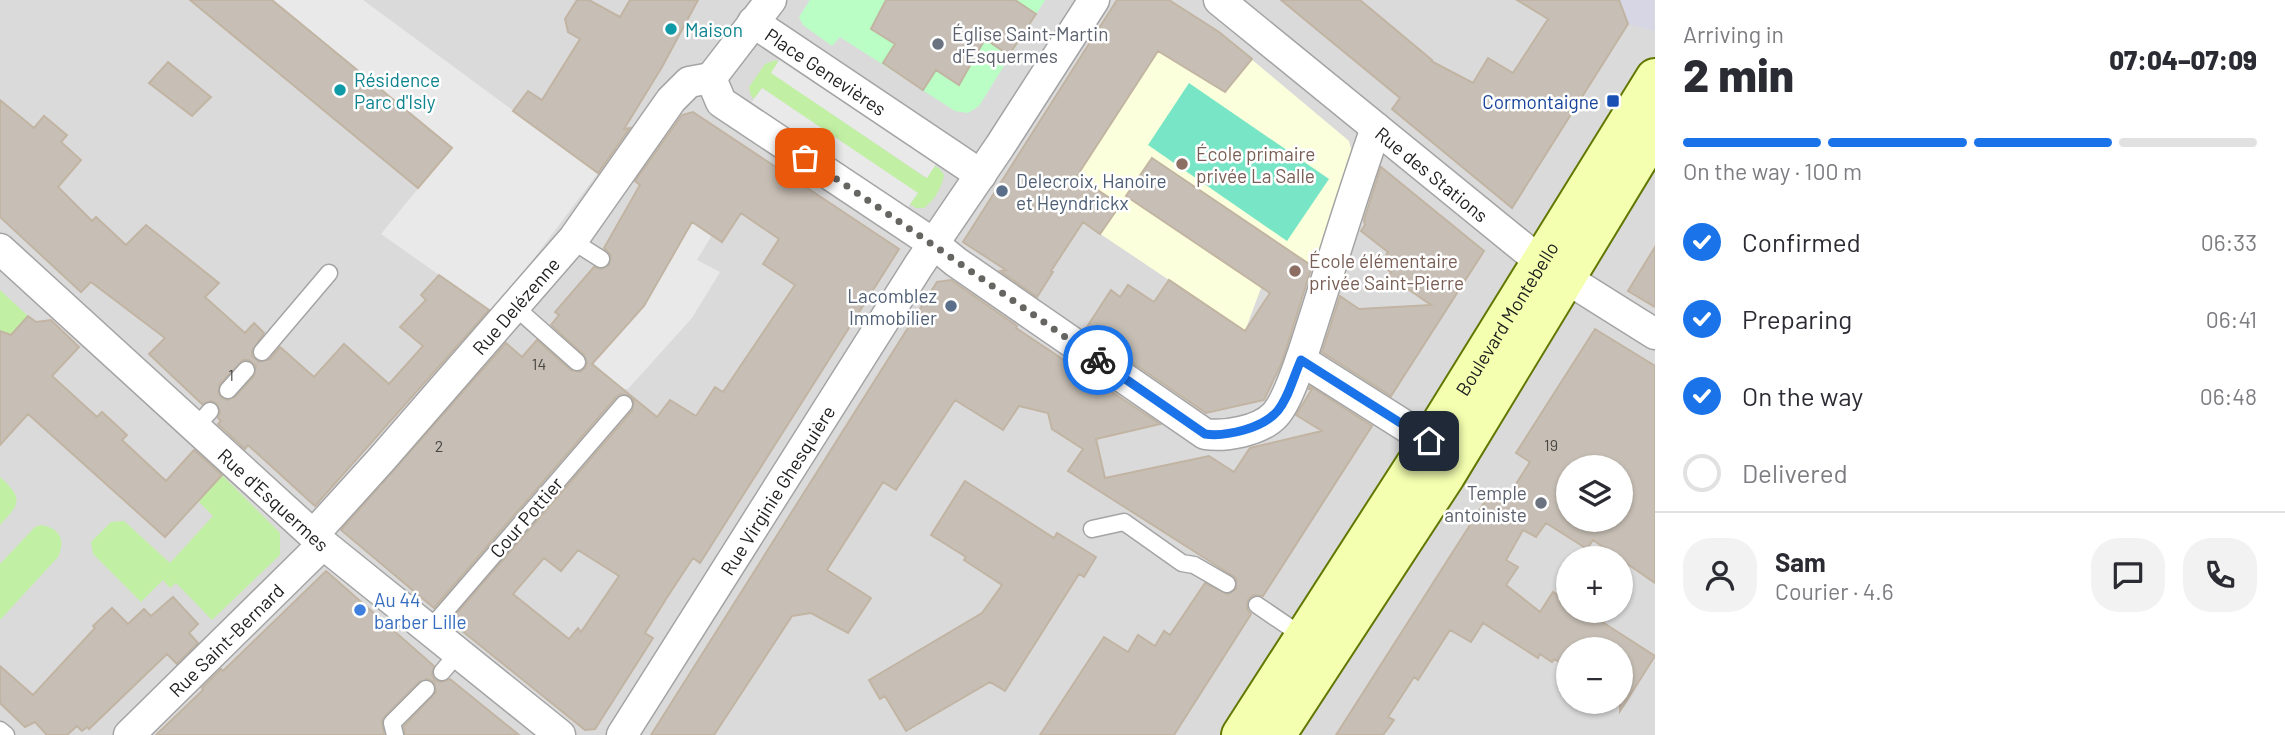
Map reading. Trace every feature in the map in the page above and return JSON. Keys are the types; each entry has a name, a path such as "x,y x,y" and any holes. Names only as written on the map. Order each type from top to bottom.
{"main road":[{"name":"Boulevard Montebello","path":"1276,735 1446,475 1655,78"},
{"name":"Boulevard Montebello","path":"1241,735 1429,441 1655,131"}],"street":[{"path":"934,244 1094,0"},
{"name":"Rue des Stations","path":"1219,0 1554,271 1655,334"},
{"name":"Place Genevières","path":"711,78 763,11 981,175"},
{"path":"711,78 721,102 934,244 1205,434 1227,435 1255,427 1273,417 1280,408 1301,360 1376,128"},
{"name":"Rue Delézenne","path":"318,539 381,460 571,240 671,100 689,82 711,78"},
{"name":"Rue Virginie Ghesquière","path":"622,735 934,244"},
{"name":"Rue d'Esquermes","path":"0,249 203,419 318,539 429,630 450,663 560,735"},
{"path":"1301,360 1429,441"},
{"name":"Rue Saint-Bernard","path":"129,735 318,539"}],"lane":[{"path":"571,240 601,259"},
{"path":"262,352 329,273"},
{"path":"514,306 577,362"},
{"path":"228,390 246,370"},
{"name":"Cour Pottier","path":"429,630 624,404"},
{"path":"1092,529 1124,522 1182,563 1194,565 1227,584"},
{"path":"1257,605 1305,637"},
{"path":"395,735 392,723 426,689"},
{"path":"0,730 6,735"}],"shaded area":[{"path":"0,0 1655,0 1655,735 0,735"},
{"path":"272,0 363,0 598,173 493,313 381,234 451,148"},
{"name":"École primaire privée La Salle","path":"1117,0 1169,0 1219,32 1349,141 1353,156 1317,269 1287,250 1261,288 1245,331 1008,172"},
{"path":"1619,0 1655,0 1655,31 1628,24"},
{"path":"784,53 940,158 927,178 771,73"},
{"path":"762,88 918,193 905,211 749,106"},
{"path":"688,214 712,235 697,260 720,272 692,318 628,389 623,389 593,363 640,308 642,309 682,240"}],"green space":[{"path":"810,0 1045,0 979,106 968,113 955,111 840,37 832,46 803,25 799,17"},
{"path":"776,60 778,62 772,73 926,178 935,166 940,169 944,175 943,180 931,202 924,208 916,208 910,204 917,193 762,88 754,99 749,87 765,64"},
{"path":"1189,83 1329,179 1287,241 1148,145"},
{"path":"0,290 28,316 11,335 0,331"},
{"path":"222,475 280,533 280,555 212,620 176,583 170,588 163,580 141,602 93,554 91,542 111,522 124,521 170,563 213,516 198,501"},
{"path":"0,477 13,490 16,501 12,511 0,525"},
{"path":"41,525 53,529 60,536 58,557 0,620 0,564 35,527"}],"building":[{"name":"Résidence Parc d'Isly","path":"190,0 272,0 452,148 418,188"},
{"path":"577,0 589,0 620,17 630,0 698,0 662,67 624,129 630,128 598,173 513,111 528,91 542,100 580,39 568,32 565,19"},
{"name":"Église Saint-Martin d'Esquermes","path":"886,0 1015,0 1036,14 1009,55 985,39 959,85 936,70 923,90 883,63 895,44 871,29"},
{"path":"1117,0 1169,0 1219,32 1252,59 1225,92 1158,51 1077,176 1120,205 1100,234 1083,222 1037,297 1000,271 1006,270 963,242"},
{"path":"1281,0 1360,0 1431,61 1473,83 1488,58 1513,73 1548,19 1517,0 1619,0 1628,24 1512,208 1392,109 1400,98"},
{"path":"168,62 211,97 192,116 149,83"},
{"path":"0,100 34,128 44,116 67,135 61,142 81,160 58,187 92,221 96,217 126,245 146,225 219,283 205,297 245,333 254,323 264,333 252,351 252,356 259,362 270,359 280,347 314,377 344,344 389,384 423,346 400,327 426,300 421,295 439,275 489,310 315,506 248,445 245,449 218,424 221,421 218,418 220,412 217,404 211,401 202,404 149,354 165,338 91,282 81,292 0,217","holes":["243,360 249,360 256,366 254,376 235,397 227,400 222,398 218,393 220,384"]},
{"path":"693,112 899,249 700,563 693,558 666,599 645,633 653,638 595,729 585,730 450,621 632,411 634,401 630,396 621,394 616,397 434,608 341,530 506,343 522,357 537,340 571,370 580,372 585,368 587,363 584,355 551,325 559,315 555,312 594,267 601,269 609,265 611,255 604,248 640,185 635,181 682,115","holes":["741,213 779,239 763,264 795,285 723,392 715,387 696,416 670,400 657,417 592,364 644,306 692,222 722,242","578,550 619,576 581,632 578,628 569,639 513,594 544,558 561,571"]},
{"path":"1152,158 1312,266 1282,362 1264,400 1206,413 1085,330 1111,290 1120,297 1128,285 1154,302 1169,280 1245,331 1270,293 1126,196"},
{"path":"1381,167 1484,251 1391,396 1322,352 1340,296 1359,309 1431,305 1389,276 1391,272 1380,265 1388,252 1361,231"},
{"path":"1655,247 1655,307 1628,291"},
{"path":"951,280 1017,326 1016,328 1160,424 1096,439 1105,478 1209,456 1234,472 1250,448 1322,431 1296,415 1312,389 1309,389 1310,386 1372,426 1263,596 1253,595 1248,600 1247,609 1251,614 1174,735 1040,735 1104,637 1128,652 1138,635 1155,646 1164,631 1170,635 1205,583 1228,594 1236,589 1236,578 1068,471 1083,449 1052,429 1048,413 1019,406 1003,430 955,400 896,490 883,482 827,570 871,598 848,633 811,613 792,616 714,735 651,735 937,282"},
{"path":"28,316 36,322 51,320 79,347 52,376 97,417 102,412 127,435 122,440 166,481 194,450 222,475 165,537 28,414 0,445 0,331 11,335"},
{"path":"1595,329 1655,366 1655,583 1633,568 1633,546 1602,546 1593,540 1589,546 1582,546 1560,532 1633,532 1633,455 1556,455 1556,529 1546,523 1536,537 1523,530 1506,560 1518,567 1506,585 1540,612 1553,592 1556,594 1556,623 1604,623 1625,637 1556,637 1556,660 1552,662 1540,654 1538,658 1483,623 1471,642 1450,630 1418,680 1414,677 1388,717 1394,720 1383,735 1336,735 1493,489 1507,498 1530,462 1516,453"},
{"path":"965,481 1054,538 1057,533 1096,557 1084,577 1079,574 1005,691 990,682 906,731 885,696 880,699 869,680 982,613 1002,585 964,560 966,557 931,535"},
{"path":"326,571 434,666 432,675 435,680 441,682 450,679 519,735 405,735 404,726 436,692 434,682 428,679 419,682 385,716 382,721 384,735 156,735 221,669 223,671"},
{"path":"173,597 198,624 189,633 198,643 177,664 167,654 89,729 87,727 82,731 77,726 67,735 47,735 35,722 25,727 0,703 0,666 33,695 112,608 128,624 144,609 151,616"},
{"path":"1633,642 1655,656 1633,691"}],"way so far":[{"path":"805,158 934,244 1098,360"}],"place":[{"name":"Maison","path":"671,29"},
{"name":"Église Saint-Martin d'Esquermes","path":"938,44"},
{"name":"Résidence Parc d'Isly","path":"340,90"},
{"name":"Cormontaigne","path":"1613,101"},
{"name":"École primaire privée La Salle","path":"1182,164"},
{"name":"Delecroix, Hanoire et Heyndrickx","path":"1002,191"},
{"name":"École élémentaire privée Saint-Pierre","path":"1295,271"},
{"name":"Lacomblez Immobilier","path":"951,306"},
{"name":"Temple antoiniste","path":"1541,503"},
{"name":"Au 44 barber Lille","path":"360,610"}],"route":[{"path":"1098,360 1205,434 1215,436 1255,427 1273,417 1280,408 1301,360 1429,441"}]}
